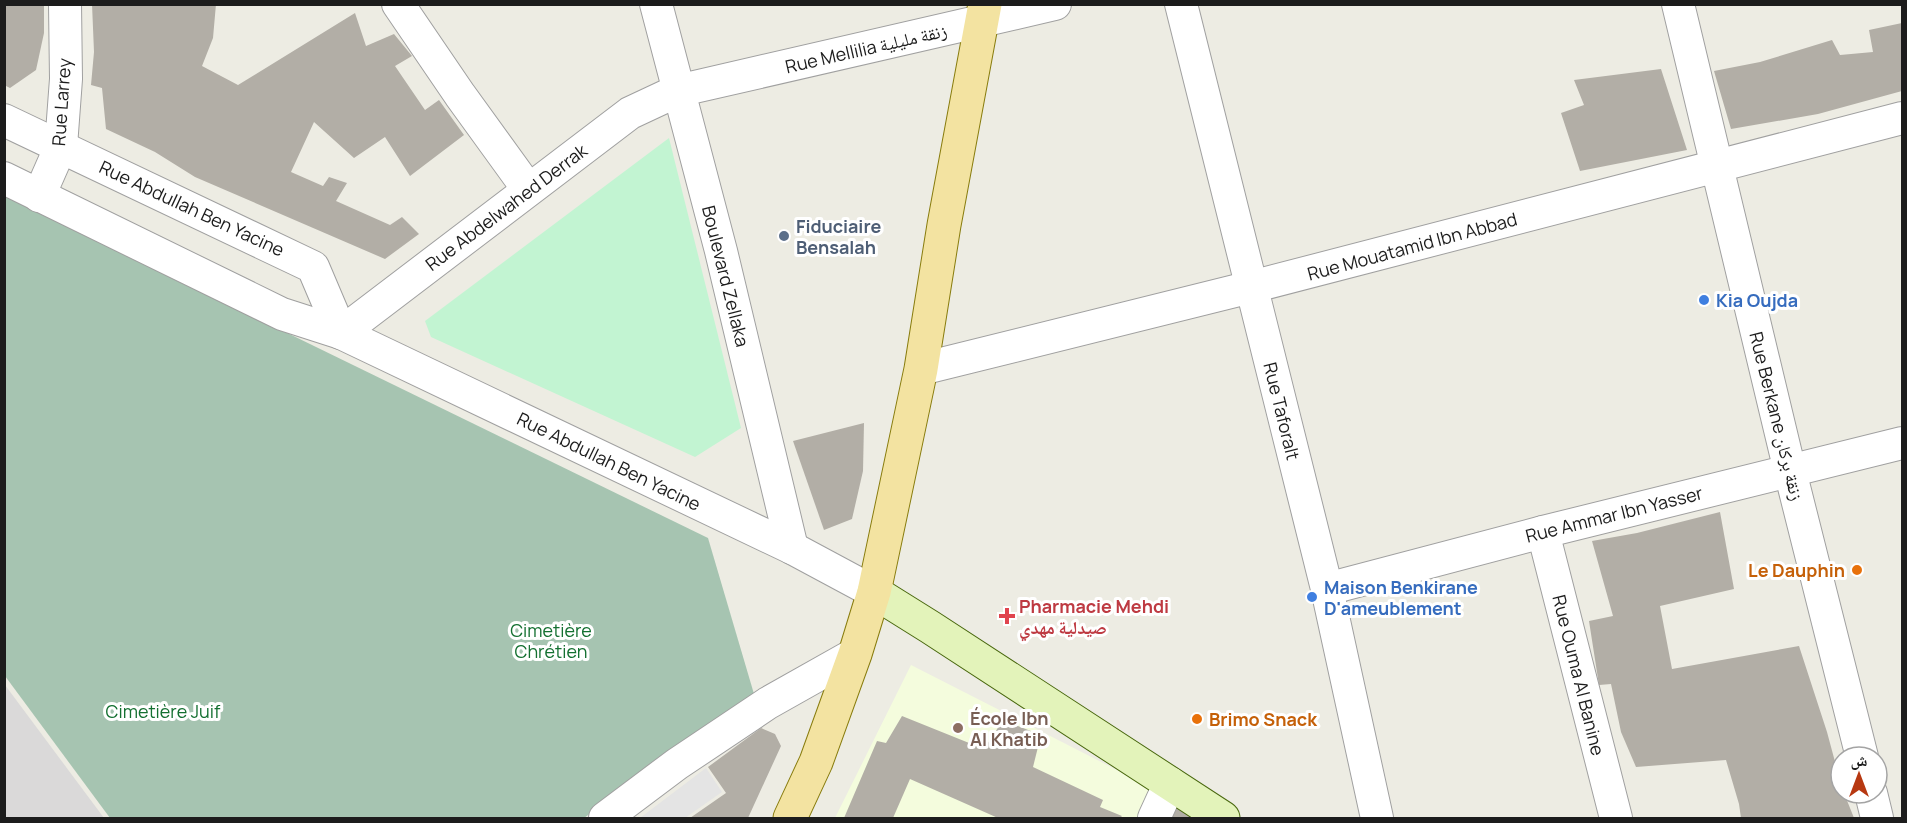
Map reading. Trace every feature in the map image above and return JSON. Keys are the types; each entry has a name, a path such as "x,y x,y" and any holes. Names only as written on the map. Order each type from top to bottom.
{"main road":[{"path":"790,819 816,762 855,654 874,592 921,369 944,225 984,13"}],"street":[{"name":"Rue Larrey","path":"39,196 61,146 66,79 65,4"},
{"path":"398,4 528,189"},
{"name":"Boulevard Zellaka","path":"656,4 677,91 721,250 792,548"},
{"name":"Rue Mellilia زنقة مليلية","path":"677,91 984,13 1055,4"},
{"name":"Rue Taforalt","path":"1181,4 1327,589 1377,819"},
{"name":"Rue Berkane زنقة بركان","path":"1678,4 1790,471 1859,745"},
{"name":"Rue Abdelwahed Derrak","path":"341,333 630,113 677,91"},
{"name":"Rue Mouatamid Ibn Abbad","path":"921,369 1251,288 1902,118"},
{"name":"Rue Abdullah Ben Yacine","path":"4,120 313,267 341,333"},
{"name":"Rue Abdullah Ben Yacine","path":"4,178 282,314 341,333 792,548 874,592"},
{"name":"Rue Ammar Ibn Yasser","path":"1327,589 1902,442"},
{"name":"Rue Ouma Al Banine","path":"1543,532 1616,819"},
{"path":"874,592 1223,819"},
{"path":"605,819 677,764 768,703 855,654"},
{"path":"1154,819 1170,783"}],"shaded area":[{"path":"669,138 741,428 695,457 431,337 425,321"},
{"name":"École Ibn Al Khatib","path":"911,665 1158,791 1145,818 835,818"},
{"path":"5,685 104,818 5,818"},
{"path":"706,768 722,792 685,818 640,818"}],"green space":[{"name":"Cimetière Chrétien","path":"4,195 708,538 754,694 584,818 110,818 5,676"}],"building":[{"path":"4,4 44,4 44,33 36,70 10,88 4,85"},
{"path":"92,4 216,4 213,38 202,66 238,85 355,13 366,46 394,34 412,56 395,66 425,110 439,100 464,135 410,176 385,137 354,158 314,122 291,172 323,186 329,177 347,183 336,201 390,225 402,217 419,234 385,259 195,177 155,152 106,129 102,88 91,85 94,52"},
{"path":"1902,23 1902,91 1818,114 1731,129 1714,71 1760,62 1832,40 1840,55 1873,52 1869,30"},
{"path":"1661,69 1687,150 1580,171 1561,113 1584,105 1574,80"},
{"path":"864,423 863,471 852,519 824,530 793,441"},
{"path":"1720,512 1734,589 1660,606 1672,669 1799,646 1830,745 1829,805 1849,805 1854,818 1741,818 1726,760 1636,767 1621,732 1611,684 1599,685 1589,621 1613,616 1592,541 1637,533"},
{"path":"902,716 984,749 1003,720 1041,735 1033,767 1103,800 1100,807 1122,816 1120,818 998,818 910,779 893,818 844,818 877,741 886,743"},
{"path":"761,728 775,734 781,746 748,818 690,818 726,793 708,767"},
{"path":"1179,798 1213,818 1168,818"}],"place":[{"name":"Fiduciaire Bensalah","path":"784,236"},
{"name":"Kia Oujda","path":"1704,300"},
{"name":"Le Dauphin","path":"1857,570"},
{"name":"Maison Benkirane D'ameublement","path":"1312,597"},
{"name":"Pharmacie Mehdi صيدلية مهدي","path":"1007,616"},
{"name":"Brimo Snack","path":"1197,719"},
{"name":"École Ibn Al Khatib","path":"958,728"}],"park label":[{"name":"Cimetière Juif","path":"163,711"}]}
